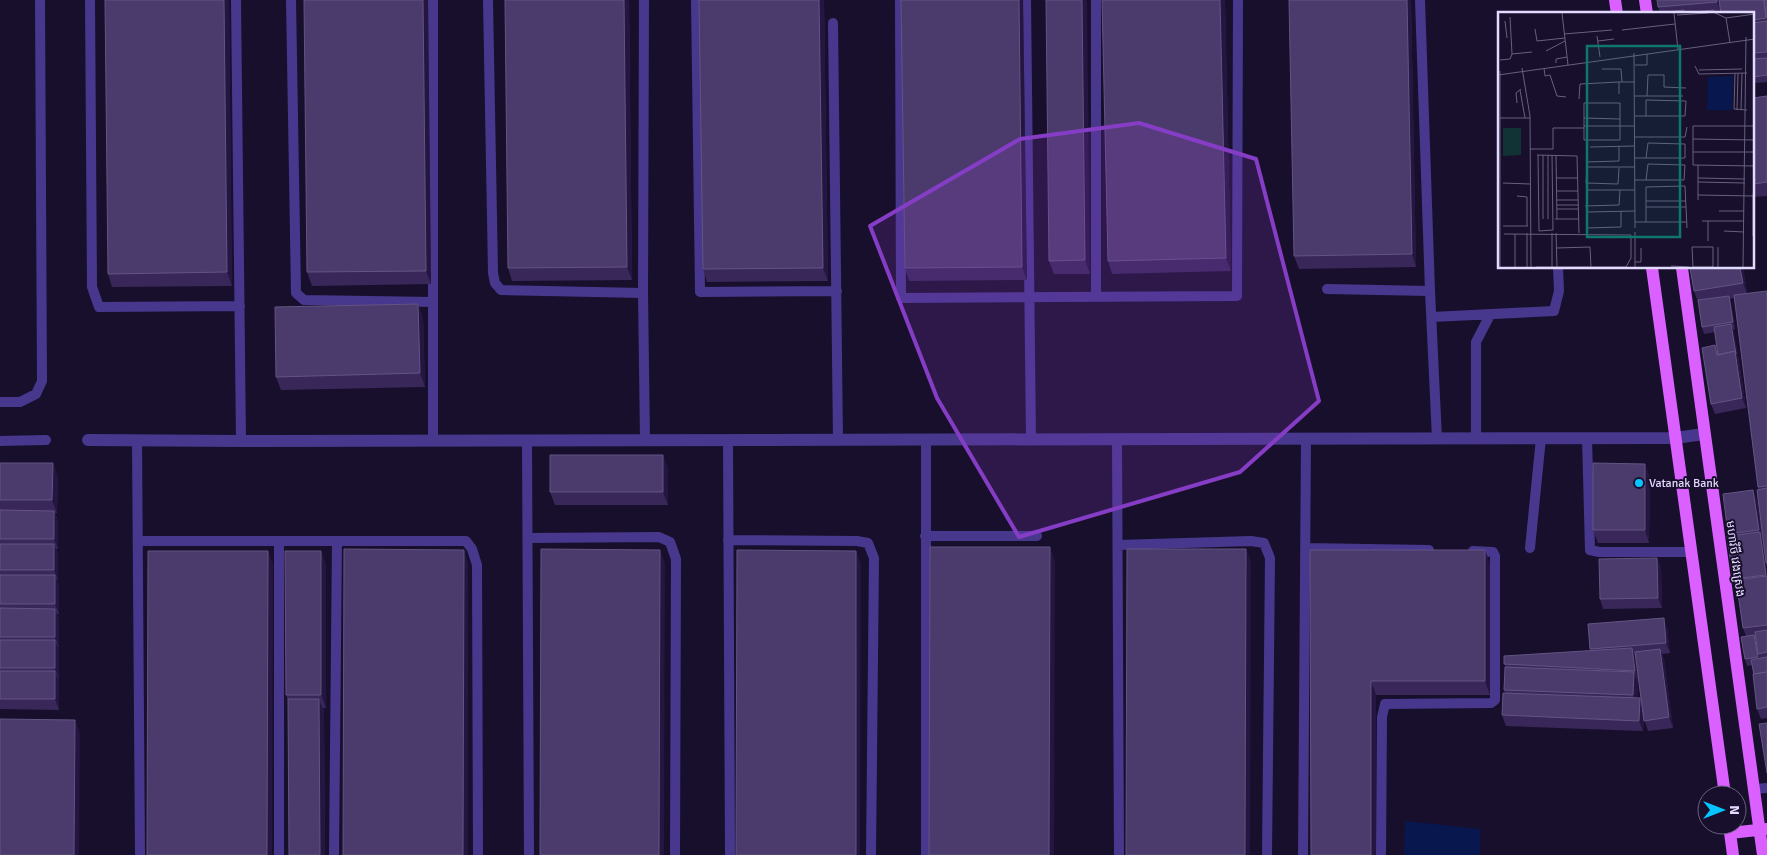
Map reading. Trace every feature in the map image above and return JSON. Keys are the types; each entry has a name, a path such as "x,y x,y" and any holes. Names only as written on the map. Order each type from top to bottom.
{"main road":[{"path":"1652,269 1724,785"},
{"name":"មហាវិថី វេងស្រេង","path":"1682,269 1754,790 1763,829 1763,855"},
{"path":"1747,829 1763,829"},
{"path":"1731,835 1733,855"}],"street":[{"path":"88,440 1476,439 1675,438 1704,434"}],"lane":[{"path":"0,402 20,402 36,394 42,381 40,0"},
{"path":"90,0 92,287 99,307 240,306"},
{"path":"236,0 241,441"},
{"path":"291,0 296,293 304,300 433,302"},
{"path":"433,0 433,441"},
{"path":"488,0 493,273 495,283 501,290 643,293"},
{"path":"644,0 643,293 645,440"},
{"path":"696,0 700,292 837,291"},
{"path":"900,0 901,298 1237,296 1238,0"},
{"path":"1026,0 1031,440"},
{"path":"1096,0 1096,297"},
{"path":"1420,0 1437,439"},
{"path":"833,23 838,440"},
{"path":"1432,317 1554,312 1559,291 1558,269"},
{"path":"1327,289 1430,291"},
{"path":"1476,439 1476,342 1490,315"},
{"path":"1530,548 1541,438"},
{"path":"1587,438 1590,550 1599,552 1691,552"},
{"path":"1117,439 1119,855"},
{"path":"1303,855 1306,439"},
{"path":"0,440 46,440"},
{"path":"137,440 140,855"},
{"path":"728,440 730,855"},
{"path":"926,440 926,855"},
{"path":"527,441 529,855"},
{"path":"925,536 1037,536"},
{"path":"528,538 659,537 670,542 676,559 675,855"},
{"path":"728,540 857,541 868,543 874,558 871,855"},
{"path":"1118,545 1251,540 1264,543 1270,558 1267,855"},
{"path":"139,541 466,541 472,549 477,565 478,855"},
{"path":"279,541 279,855"},
{"path":"334,855 337,541"},
{"path":"1305,548 1442,550"},
{"path":"1381,855 1382,718 1385,704 1491,702 1495,700 1495,556 1494,552 1490,551 1461,551"},
{"path":"1754,790 1767,788"}],"highlighted area":[{"path":"1139,123 1256,159 1319,401 1240,472 1019,537 937,398 870,226 1020,139"}],"shaded area":[{"path":"1405,821 1480,829 1480,855 1404,855"}],"building":[{"path":"105,0 224,0 227,272 108,274"},
{"path":"304,0 423,0 426,271 307,272"},
{"path":"505,0 624,0 627,267 508,268"},
{"path":"699,0 819,0 823,268 703,269"},
{"path":"901,0 1019,0 1022,267 905,268"},
{"path":"1046,0 1082,0 1085,260 1049,261"},
{"path":"1102,0 1220,0 1226,258 1108,261"},
{"path":"1289,0 1407,0 1412,254 1294,256"},
{"path":"1657,0 1717,0 1717,2 1658,7"},
{"path":"1719,0 1764,0 1766,18 1754,20 1754,12 1721,12"},
{"path":"1764,0 1767,0 1767,17 1766,17"},
{"path":"1684,10 1684,12 1665,12"},
{"path":"1714,10 1714,12 1695,12"},
{"path":"1767,21 1767,52 1754,53 1754,23"},
{"path":"1767,58 1767,75 1754,77 1754,59"},
{"path":"1767,96 1767,182 1754,184 1754,98"},
{"path":"1690,269 1740,269 1743,283 1694,291"},
{"path":"1767,291 1767,486 1758,487 1734,295"},
{"path":"1729,296 1733,322 1702,327 1698,300"},
{"path":"418,304 420,373 276,377 275,307"},
{"path":"1731,324 1736,354 1735,351 1718,355 1714,327"},
{"path":"1715,345 1717,355 1735,351 1742,398 1711,404 1702,348"},
{"path":"550,455 663,455 663,492 550,492"},
{"path":"0,463 53,463 52,500 0,500"},
{"path":"1593,463 1645,464 1645,530 1593,530"},
{"path":"1767,488 1767,563 1766,563 1757,490"},
{"path":"1753,490 1759,530 1728,534 1723,494"},
{"path":"0,510 54,511 54,539 0,539"},
{"path":"1760,532 1766,575 1733,579 1727,536"},
{"path":"0,544 54,544 54,570 0,570"},
{"path":"930,547 1050,547 1049,855 929,855"},
{"path":"344,549 464,550 463,855 343,855"},
{"path":"541,549 660,550 659,855 540,855"},
{"path":"1127,549 1246,549 1245,855 1126,855"},
{"path":"737,550 856,551 856,855 736,855"},
{"path":"1310,550 1485,550 1485,681 1371,681 1371,855 1311,855"},
{"path":"148,551 268,551 267,855 147,855"},
{"path":"285,551 321,551 321,695 286,695"},
{"path":"1657,558 1658,598 1600,599 1599,559"},
{"path":"0,575 55,575 55,604 0,604"},
{"path":"1767,576 1767,625 1743,628 1736,580"},
{"path":"0,608 55,609 55,637 0,637"},
{"path":"1664,618 1666,643 1590,649 1588,624"},
{"path":"1767,630 1767,652 1758,654 1755,632"},
{"path":"1754,635 1758,657 1745,659 1741,637"},
{"path":"0,640 55,640 55,668 0,668"},
{"path":"1632,648 1635,671 1504,664 1504,656"},
{"path":"1660,649 1669,717 1644,721 1635,652"},
{"path":"1767,657 1767,672 1754,674 1751,660"},
{"path":"1505,667 1634,672 1633,695 1504,690"},
{"path":"0,671 55,671 55,699 0,699"},
{"path":"1767,672 1767,707 1757,709 1753,674"},
{"path":"1503,693 1640,698 1639,721 1502,715"},
{"path":"288,699 319,699 320,855 289,855"},
{"path":"0,719 75,720 74,855 0,855"},
{"path":"1767,723 1767,773 1759,724"}],"place":[{"name":"Vatanak Bank","path":"1639,483"}]}
